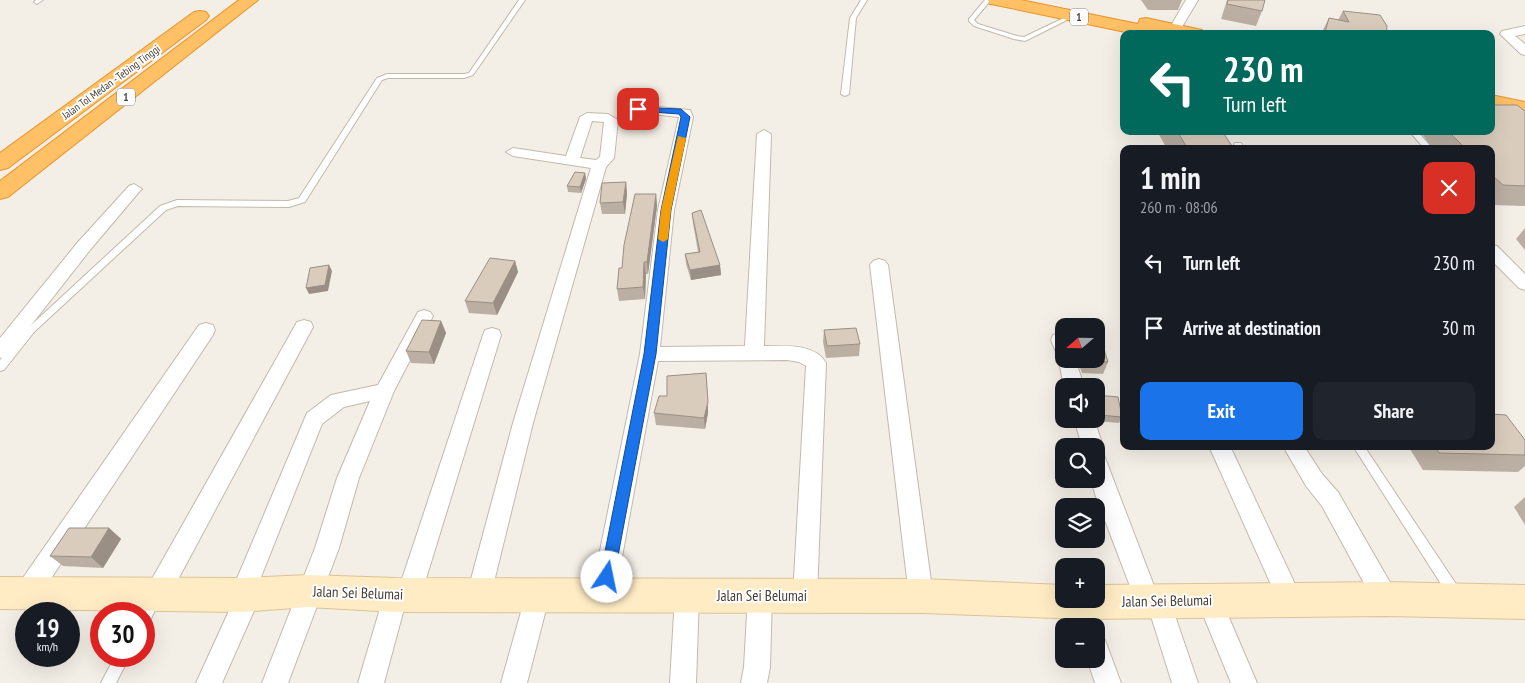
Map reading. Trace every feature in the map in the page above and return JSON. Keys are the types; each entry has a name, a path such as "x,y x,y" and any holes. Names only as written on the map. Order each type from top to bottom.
{"highway":[{"name":"Jalan Tol Medan - Tebing Tinggi","path":"0,163 222,0"},
{"name":"Jalan Tol Medan - Tebing Tinggi","path":"0,192 250,0"},
{"name":"1","path":"996,0 1072,16 1157,30"},
{"name":"1","path":"1032,0 1160,30"},
{"path":"1495,94 1525,100"},
{"path":"1495,102 1525,108"}],"street":[{"path":"1170,30 1192,0"},
{"path":"1525,30 1506,34 1525,51"},
{"path":"603,596 650,354 666,210 686,117 681,112 638,109"},
{"path":"479,594 523,423 600,165 607,158 611,120 608,118 586,117 571,161"},
{"path":"754,353 764,134"},
{"path":"513,152 600,165"},
{"path":"0,351 84,246 134,189"},
{"path":"1495,254 1525,284"},
{"path":"879,265 920,596"},
{"path":"275,683 312,591 348,478 384,390 424,316"},
{"path":"152,602 304,327"},
{"path":"13,593 206,330"},
{"path":"371,683 492,335"},
{"path":"650,354 754,353 800,355 811,358 816,364 805,596"},
{"path":"209,683 246,595 314,419 338,400 384,390"},
{"path":"1221,450 1290,599"},
{"path":"1295,450 1314,480 1330,499 1386,599"},
{"path":"1104,488 1153,601 1185,683"},
{"name":"Jalan Sei Belumai","path":"155,605 246,595 312,591 402,595 920,596 1085,614 1153,601 1458,599 1525,602"},
{"name":"Jalan Sei Belumai","path":"13,593 108,602"},
{"path":"514,683 538,594"},
{"path":"684,683 687,596"},
{"path":"754,683 757,667 760,596"},
{"path":"1209,600 1244,683"},
{"path":"1103,668 1108,683"}],"lane":[{"path":"0,367 31,330 163,208 177,203 289,204 302,200 379,79 387,76 464,76 471,74 522,0"},
{"path":"845,94 853,18 864,0"},
{"path":"988,0 971,18 972,22 1016,38 1028,38 1072,16"},
{"path":"1417,135 1425,145"},
{"path":"1361,450 1458,599"},
{"path":"108,683 117,667"}],"building":[{"path":"1228,0 1265,0 1262,11 1227,4"},
{"path":"1343,11 1380,15 1387,26 1386,30 1326,30 1329,18 1349,22"},
{"path":"1495,105 1517,105 1525,111 1525,186 1503,185 1495,178 1495,145 1462,145 1452,135 1495,135"},
{"path":"1179,135 1225,135 1231,145 1186,145"},
{"path":"575,172 585,173 580,187 567,186"},
{"path":"626,182 623,202 600,203 602,183"},
{"path":"635,194 656,194 647,262 644,262 643,287 617,289 619,268 622,268 624,245"},
{"path":"701,210 720,265 690,270 685,254 700,252 692,213"},
{"path":"490,258 515,261 493,303 465,301"},
{"path":"329,265 325,285 306,288 310,268"},
{"path":"422,320 441,321 429,352 406,351"},
{"path":"856,328 860,344 827,346 824,330"},
{"path":"706,373 708,402 704,418 654,413 659,396 667,396 667,376"},
{"path":"1105,396 1118,397 1120,417 1105,416"},
{"path":"1495,414 1506,415 1525,440 1525,455 1439,453 1437,450 1495,450"},
{"path":"69,528 109,528 91,557 50,556"}],"slow traffic":[{"path":"663,239 666,210 681,138"}],"route":[{"path":"607,577 650,354 666,210 686,117 685,113 681,112 638,109"}]}
